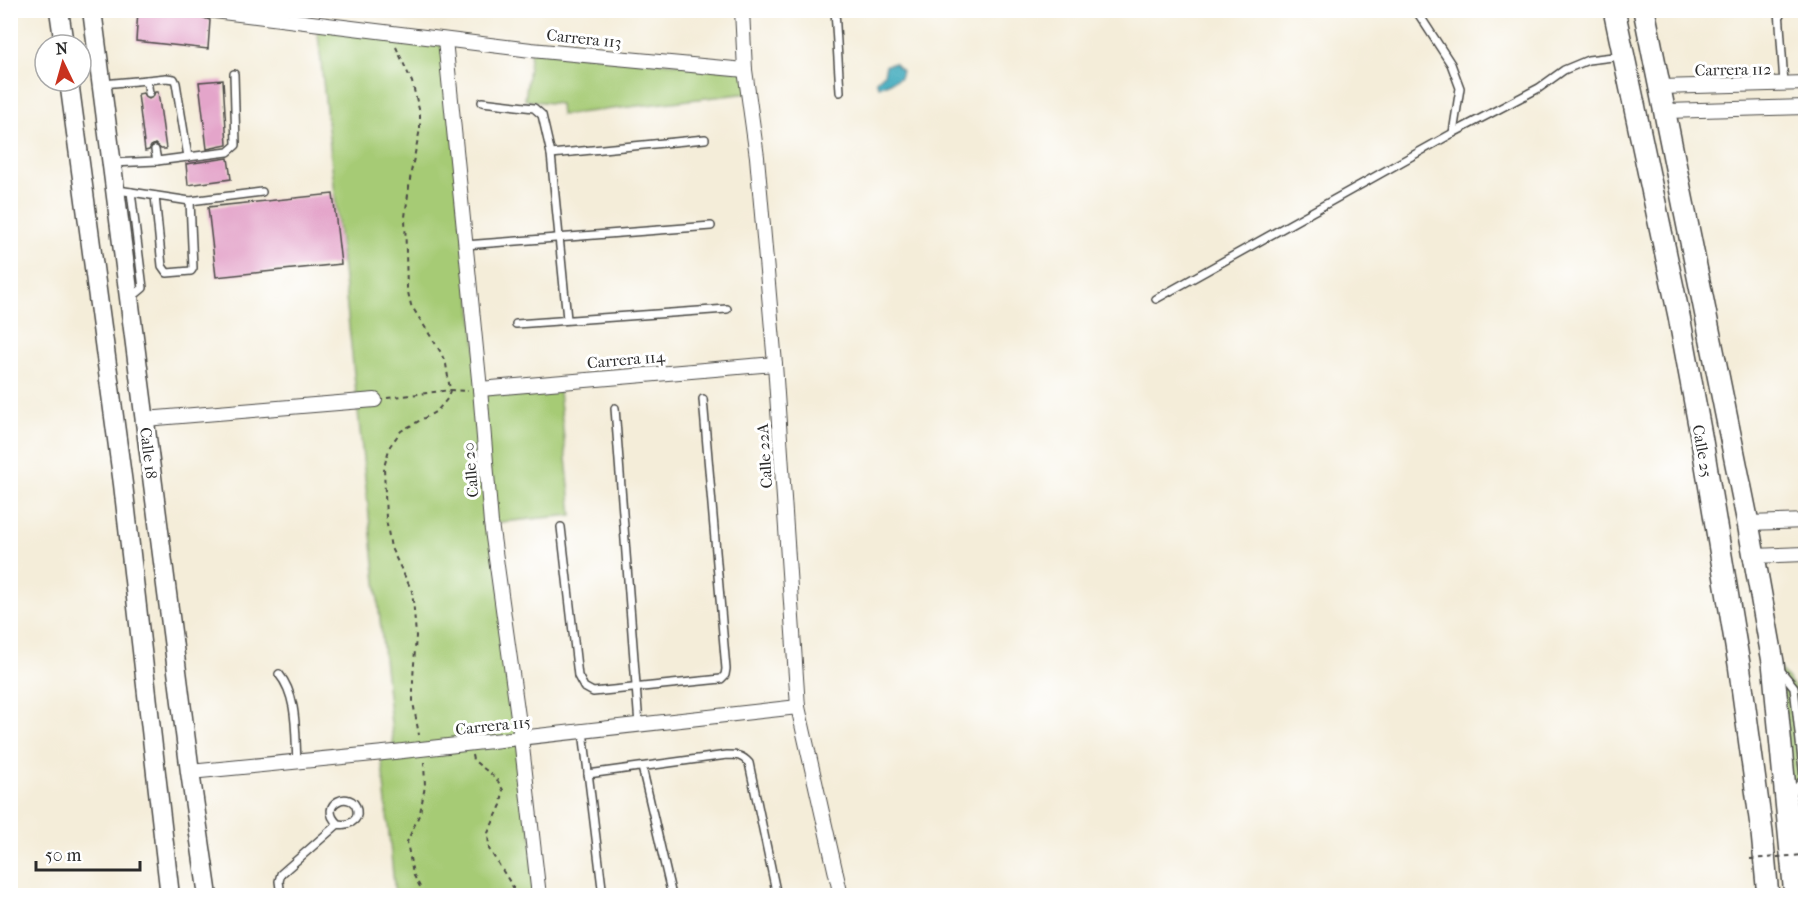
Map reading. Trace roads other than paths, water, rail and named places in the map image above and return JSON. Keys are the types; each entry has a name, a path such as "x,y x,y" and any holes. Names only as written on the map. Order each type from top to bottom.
{"highway":[{"name":"Calle 25","path":"1614,10 1677,305 1702,441 1739,664 1762,832 1768,896"},
{"name":"Calle 25","path":"1644,10 1748,523 1773,662 1798,893"}],"main road":[{"path":"59,10 62,33"},
{"name":"Calle 18","path":"92,10 112,163 123,191 129,300 208,896"},
{"name":"Calle 18","path":"71,93 123,484 170,896"}],"street":[{"name":"Carrera 113","path":"206,10 445,40 745,70"},
{"name":"Calle 22A","path":"742,10 745,70 758,157 775,364 798,707 841,896"},
{"name":"Calle 20","path":"445,40 491,523 521,738 539,896"},
{"name":"Carrera 112","path":"1660,87 1806,84"},
{"path":"1666,111 1806,107"},
{"name":"Carrera 114","path":"480,389 775,364"},
{"path":"145,419 375,400"},
{"path":"1748,523 1806,521"},
{"path":"1754,556 1806,554"},
{"name":"Carrera 115","path":"190,772 471,744 798,707"}],"lane":[{"path":"834,10 840,92"},
{"path":"1416,10 1451,64 1460,88 1453,133"},
{"path":"1779,10 1784,84"},
{"path":"1156,299 1453,133 1539,88 1564,70 1588,60 1623,56"},
{"path":"112,163 157,161 228,152 236,145 234,74"},
{"path":"102,84 174,79 188,158"},
{"path":"147,80 149,93"},
{"path":"482,102 534,108 540,111 544,119 551,154 567,319"},
{"path":"551,154 705,139"},
{"path":"156,150 157,161"},
{"path":"123,191 190,201 262,192"},
{"path":"155,196 162,266 167,273 190,271 193,268 190,201"},
{"path":"464,245 711,226"},
{"path":"516,324 727,309"},
{"path":"561,527 578,676 584,687 593,692 717,680 725,675 703,399"},
{"path":"615,408 639,725"},
{"path":"279,674 285,681 292,700 297,761"},
{"path":"583,731 603,896"},
{"path":"588,774 727,755 745,758 749,763 777,896"},
{"path":"642,767 672,896"},
{"path":"281,896 279,881 281,874 338,824"}],"water":[{"path":"894,63 902,71 900,78 879,87 876,81 884,74 886,65"}]}
